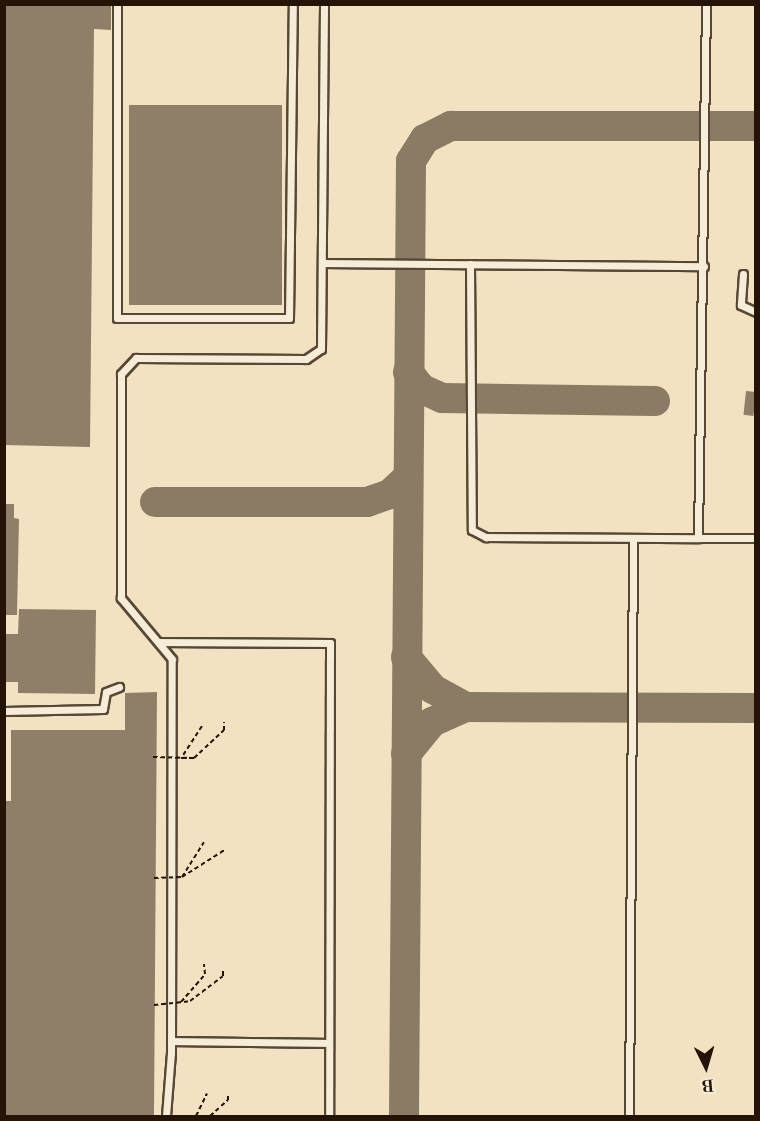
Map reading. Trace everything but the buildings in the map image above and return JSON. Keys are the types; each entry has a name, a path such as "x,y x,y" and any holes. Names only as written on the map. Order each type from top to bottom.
{"lane":[{"path":"117,4 117,318 289,318 293,4"},
{"path":"166,1116 171,1041 172,659 127,608 120,591 123,368 143,358 314,356 323,344 324,4"},
{"path":"698,538 704,266 706,4"},
{"path":"323,263 704,266"},
{"path":"470,264 472,530 482,537 756,538"},
{"path":"743,274 741,305 756,312"},
{"path":"628,1116 633,538"},
{"path":"159,642 330,643 329,1116"},
{"path":"4,711 103,709 106,692 119,687"},
{"path":"171,1041 329,1043"}],"path":[{"path":"153,757 194,758 224,730 224,722"},
{"path":"181,758 202,726"},
{"path":"5,809 5,1116"},
{"path":"182,877 204,842"},
{"path":"153,878 182,877 226,849"},
{"path":"181,1002 205,974 204,964"},
{"path":"154,1005 181,1002 224,976 223,968"},
{"path":"196,1116 207,1093"},
{"path":"210,1116 228,1100 228,1093"}],"taxiway":[{"path":"404,1116 411,161 425,139 451,126 756,126"},
{"path":"408,372 422,389 442,398 655,401"},
{"path":"155,502 367,502 390,494 407,478"},
{"path":"406,657 433,689 465,707"},
{"path":"406,754 432,722 465,707 756,708"}]}
